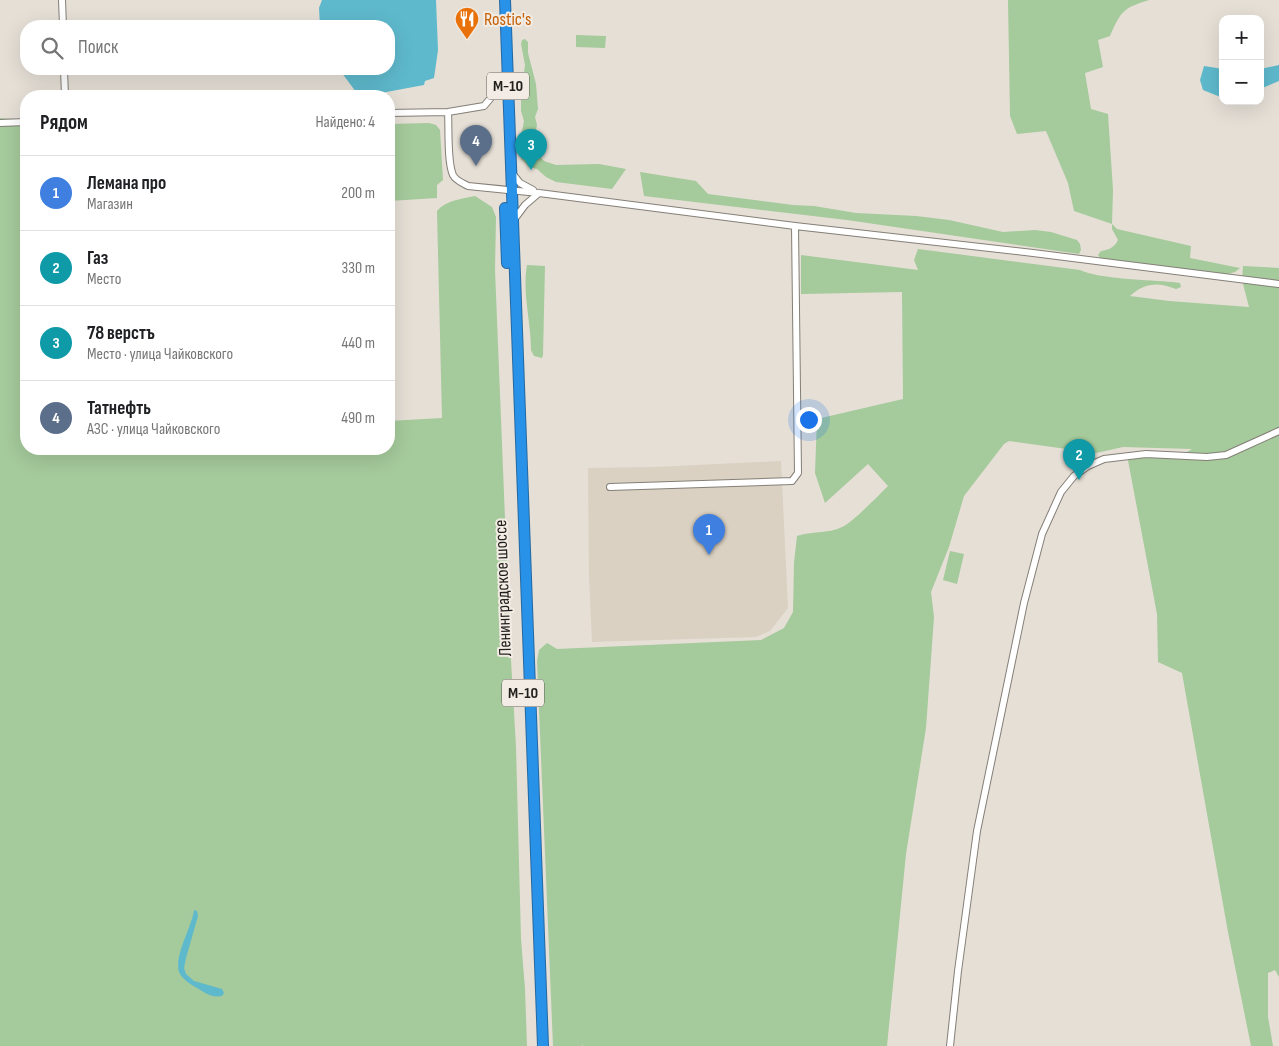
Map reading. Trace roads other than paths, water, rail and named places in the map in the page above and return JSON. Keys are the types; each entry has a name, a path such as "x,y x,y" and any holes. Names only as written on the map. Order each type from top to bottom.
{"highway":[{"name":"М-10","path":"498,0 508,189"},
{"name":"М-10","path":"505,0 510,171 508,189"},
{"name":"Ленинградское шоссе","path":"508,189 513,222 543,1046"},
{"name":"Ленинградское шоссе","path":"508,189 536,1046"}],"street":[{"path":"62,0 63,20"},
{"path":"64,75 65,90"},
{"path":"395,113 448,112 484,106 494,94 501,76"},
{"path":"448,112 453,175 460,182 468,186 508,189 795,226 1033,253 1279,284"},
{"path":"0,123 20,122"},
{"path":"510,171 524,186 539,193"},
{"path":"513,222 525,205 539,193"},
{"path":"610,487 792,481 798,473 795,226"},
{"path":"950,1046 977,831 1024,603 1042,534 1061,492 1074,476 1088,466 1104,459 1146,454 1226,456 1279,431"}],"water":[{"path":"322,0 436,0 438,50 434,78 425,81 424,85 395,90 355,90 343,75 395,75 395,20 320,20 319,8"},
{"path":"1279,65 1279,81 1264,87 1264,68"},
{"path":"1204,66 1219,68 1219,96 1203,90 1200,80"},
{"path":"194,910 197,911 198,916 184,968 186,974 194,981 222,989 224,993 222,996 212,996 203,992 182,977 179,972 178,965 181,949"}],"place":[{"name":"Rostic's","path":"467,40"},
{"name":"Татнефть","path":"476,166"},
{"name":"78 верстъ","path":"531,170"},
{"name":"Газ","path":"1079,480"},
{"name":"Лемана про","path":"709,555"}]}
